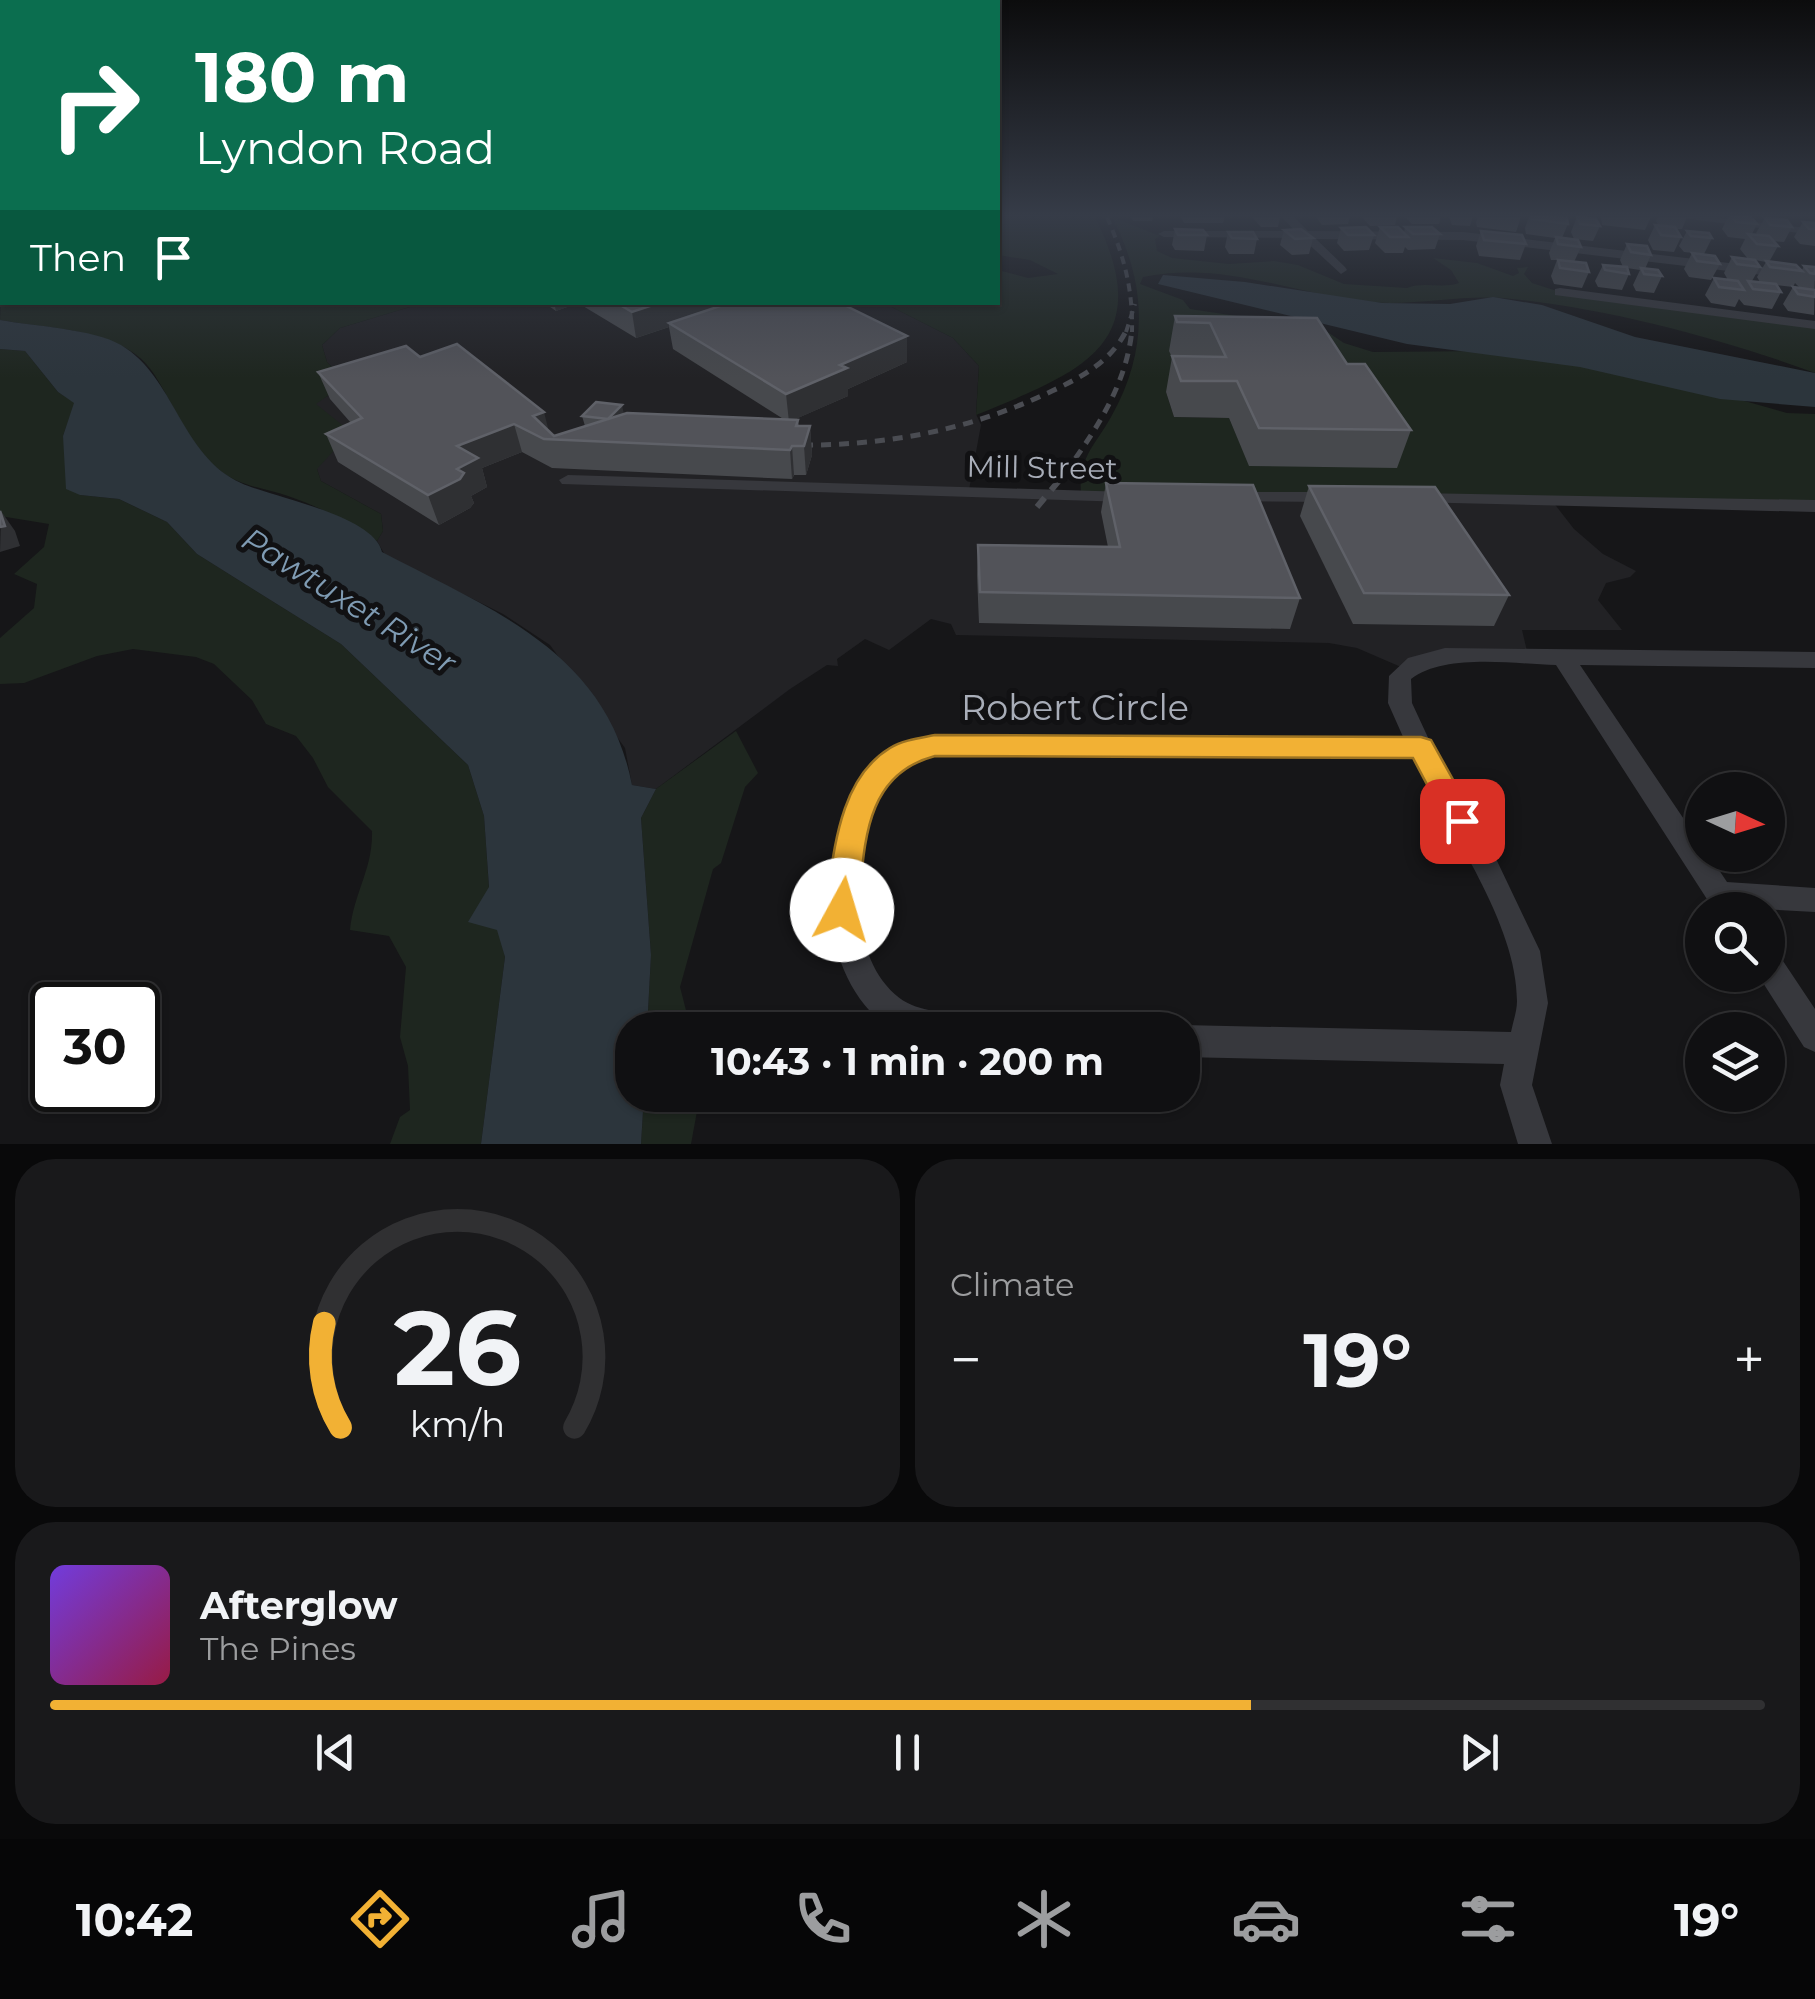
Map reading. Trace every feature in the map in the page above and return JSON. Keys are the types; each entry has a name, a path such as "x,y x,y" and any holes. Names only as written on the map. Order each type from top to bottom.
{"street":[{"path":"1751,270 1815,278"},
{"path":"1560,292 1815,325"},
{"name":"Mill Street","path":"568,480 1036,497 1144,497"},
{"path":"1204,497 1355,497"},
{"path":"1390,498 1815,506"},
{"path":"1535,1144 1516,1084 1533,1003 1525,951 1479,852 1400,703 1400,676 1416,664 1445,656 1815,660"},
{"path":"1562,656 1718,892"},
{"name":"Robert Circle","path":"892,1012 867,989 852,953 842,910 852,829 882,768 904,753 935,745 1421,748"},
{"path":"1785,901 1815,900"},
{"path":"1785,991 1815,1036"},
{"path":"1200,1041 1522,1048"}],"shaded area":[{"path":"1051,270 1114,270 1118,296 1113,325 1099,348 1077,367 976,415 979,366 953,338 888,305 1000,305 1000,271 1028,278 1058,274"},
{"path":"1133,270 1311,270 1344,284 1407,288 1459,283 1451,270 1497,270 1513,276 1518,270 1526,270 1524,274 1532,283 1560,292 1815,325 1815,373 1666,327 1549,304 1493,298 1379,303 1199,273 1143,277 1140,284 1183,300 1190,309 1323,329 1344,343 1373,352 1494,351 1688,385 1787,413 1815,414 1815,506 1081,494 1085,462 1111,417 1132,367 1139,317","holes":["1203,357 1250,466 1229,418 1174,417 1166,392"]},
{"path":"1,305 416,305 340,328 322,345 327,362 336,371 329,395 316,404 351,432 317,469 321,481 381,514 383,531 377,541 323,510 226,475 190,436 154,374 125,347 84,333 0,320"},
{"path":"416,305 888,305 953,338 979,366 976,414 981,425 969,490 1553,502 1574,529 1603,554 1636,571 1630,577 1606,583 1598,600 1622,630 1522,630 1527,651 1446,658 1408,670 1357,648 1329,643 956,635 951,624 931,619 889,650 865,639 837,659 838,666 827,665 790,689 656,789 632,785 625,748 550,645 503,614 385,555 377,541 383,531 381,514 321,481 317,469 315,403 329,395 336,371 327,362 322,345 340,328"},
{"path":"0,349 25,351 58,392 75,403 63,436 80,495 119,499 167,522 197,554 341,644 468,765 484,816 489,888 505,957 481,1144 390,1144 400,1117 410,1110 408,1066 400,1037 406,967 389,936 350,930 370,857 372,831 328,787 296,736 266,724 252,700 214,664 196,657 133,649 97,656 24,683 0,684 0,638 34,608 37,584 14,574 44,547 49,524 0,516"},
{"path":"736,731 758,773 745,787 721,863 713,869 680,987 686,1012 648,1012 651,955 641,818 656,789"},
{"path":"643,1112 697,1112 691,1144 641,1144"}],"water":[{"path":"1163,275 1245,282 1382,303 1450,304 1493,297 1542,305 1635,337 1815,373 1815,407 1720,399 1580,367 1407,344 1158,284"},
{"name":"Pawtuxet River","path":"0,320 80,332 121,345 154,376 191,436 221,471 241,483 320,509 361,528 375,539 382,552 502,615 538,640 570,667 597,700 618,739 632,785 656,789 641,818 651,955 648,1012 615,1012 615,1112 643,1112 641,1144 481,1144 505,957 497,930 468,922 489,887 484,816 468,765 341,644 197,554 167,522 119,499 80,495 66,489 63,436 74,403 58,392 25,351 0,349"}],"building":[{"path":"1642,270 1658,270 1662,276"},
{"path":"1714,278 1738,281 1744,290 1719,287"},
{"path":"1748,281 1776,284 1781,292 1753,289"},
{"path":"1793,287 1815,290 1815,297 1798,294"},
{"path":"620,305 653,305 632,312"},
{"path":"723,305 844,305 907,336 786,394 669,323"},
{"path":"1175,316 1317,318 1347,364 1365,364 1411,430 1259,428 1237,381 1181,381 1172,356 1226,357 1210,323 1177,322"},
{"path":"457,344 544,412 533,416 554,436 627,413 798,420 796,426 810,426 804,446 792,446 790,450 544,439 514,424 457,446 478,458 457,469 464,473 460,479 428,495 326,434 362,418 318,372 406,346 420,357"},
{"path":"596,402 622,405 608,419 582,416"},
{"path":"1106,483 1253,485 1300,598 980,592 978,545 1120,547"},
{"path":"1309,486 1435,487 1509,595 1364,593"}],"railway":[{"path":"1125,270 1131,315"},
{"path":"1131,315 1135,304"},
{"path":"1127,329 1131,315"},
{"path":"1131,315 1132,330"},
{"path":"785,445 889,440 987,417 1085,374 1105,359 1127,329"},
{"path":"1065,473 1099,423 1117,387 1132,330"},
{"path":"1037,507 1067,471"}],"route":[{"path":"842,910 852,829 866,794 882,768 904,753 935,745 1421,748 1462,821"}]}
